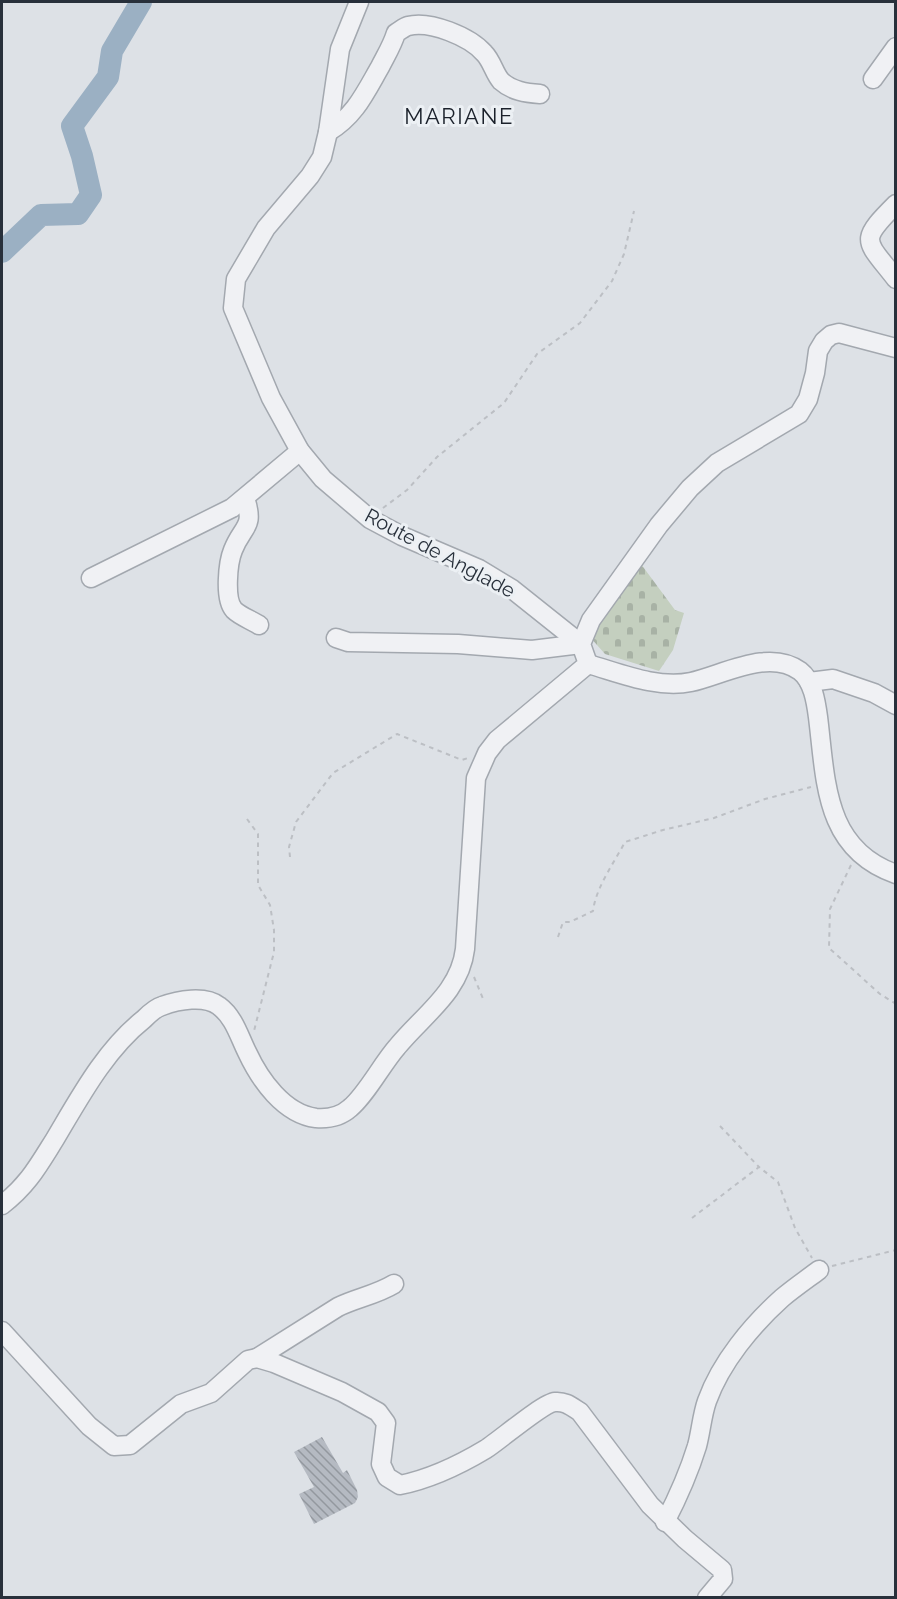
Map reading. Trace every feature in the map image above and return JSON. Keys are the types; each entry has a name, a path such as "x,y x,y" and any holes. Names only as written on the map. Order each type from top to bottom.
{"street":[{"name":"Route de Anglade","path":"359,2 340,49 328,132 322,157 310,176 266,228 236,279 232,308 271,398 300,451 323,479 370,519 402,536 480,569 512,589 581,644"},
{"path":"328,132 342,124 358,107 391,48 396,33 407,26 423,25 461,35 474,43 486,55 501,80 519,92 540,94"},
{"path":"873,79 896,47"},
{"path":"896,204 872,227 869,237 871,247 896,279"},
{"path":"588,664 581,644 591,620 659,525 690,488 717,463 800,414 808,399 818,351 824,341 831,335 839,333 896,348"},
{"path":"91,578 232,508 300,451"},
{"path":"245,498 250,514 248,526 233,549 228,568 229,600 232,608 259,625"},
{"path":"336,638 348,642 458,644 532,650 581,644"},
{"path":"588,664 657,683 674,685 757,663 785,664 801,672 809,682 817,707 826,784 837,823 858,851 877,867 896,874"},
{"path":"2,1205 29,1181 91,1080 123,1038 160,1006 188,1000 206,1000 219,1005 234,1021 248,1054 274,1094 292,1110 309,1117 324,1119 339,1116 352,1107 397,1047 452,988 460,974 463,964 476,778 486,753 497,740 588,664"},
{"path":"809,682 833,679 874,693 896,705"},
{"path":"665,1522 683,1485 697,1447 706,1404 714,1385 742,1342 783,1298 819,1270"},
{"path":"2,1331 74,1410 114,1446 130,1444 181,1404 212,1393 248,1360 256,1358 338,1307 378,1293 394,1284"},
{"path":"256,1358 274,1363 342,1392 378,1412 386,1423 381,1464 387,1477 400,1485 434,1475 485,1449 522,1424 542,1407 553,1402 566,1402 580,1412 665,1522 722,1570 723,1579 707,1598"}],"path":[{"path":"370,519 407,490 437,457 504,403 537,354 580,323 612,281 624,254 634,211"},
{"path":"290,857 288,847 296,822 333,773 397,734 462,760 468,758 483,762"},
{"path":"558,937 563,922 570,922 593,911 602,884 626,842 663,830 714,818 765,799 826,784"},
{"path":"247,819 258,834 258,885 270,905 274,930 274,952 248,1054"},
{"path":"858,851 830,909 829,948 880,994 896,1004"},
{"path":"463,964 476,980 484,1001"},
{"path":"720,1126 759,1167 778,1182 795,1228 819,1270 896,1250"},
{"path":"692,1218 759,1167"}],"green space":[{"path":"638,560 675,610 684,613 673,650 659,671 605,654 589,636"}],"building":[{"path":"322,1437 343,1473 347,1470 358,1497 355,1503 314,1524 299,1494 314,1487 294,1452"}],"waterway":[{"path":"2,252 41,215 78,214 91,195 72,126 108,77 112,51 141,2"}],"district":[{"name":"MARIANE","path":"459,116"}]}
